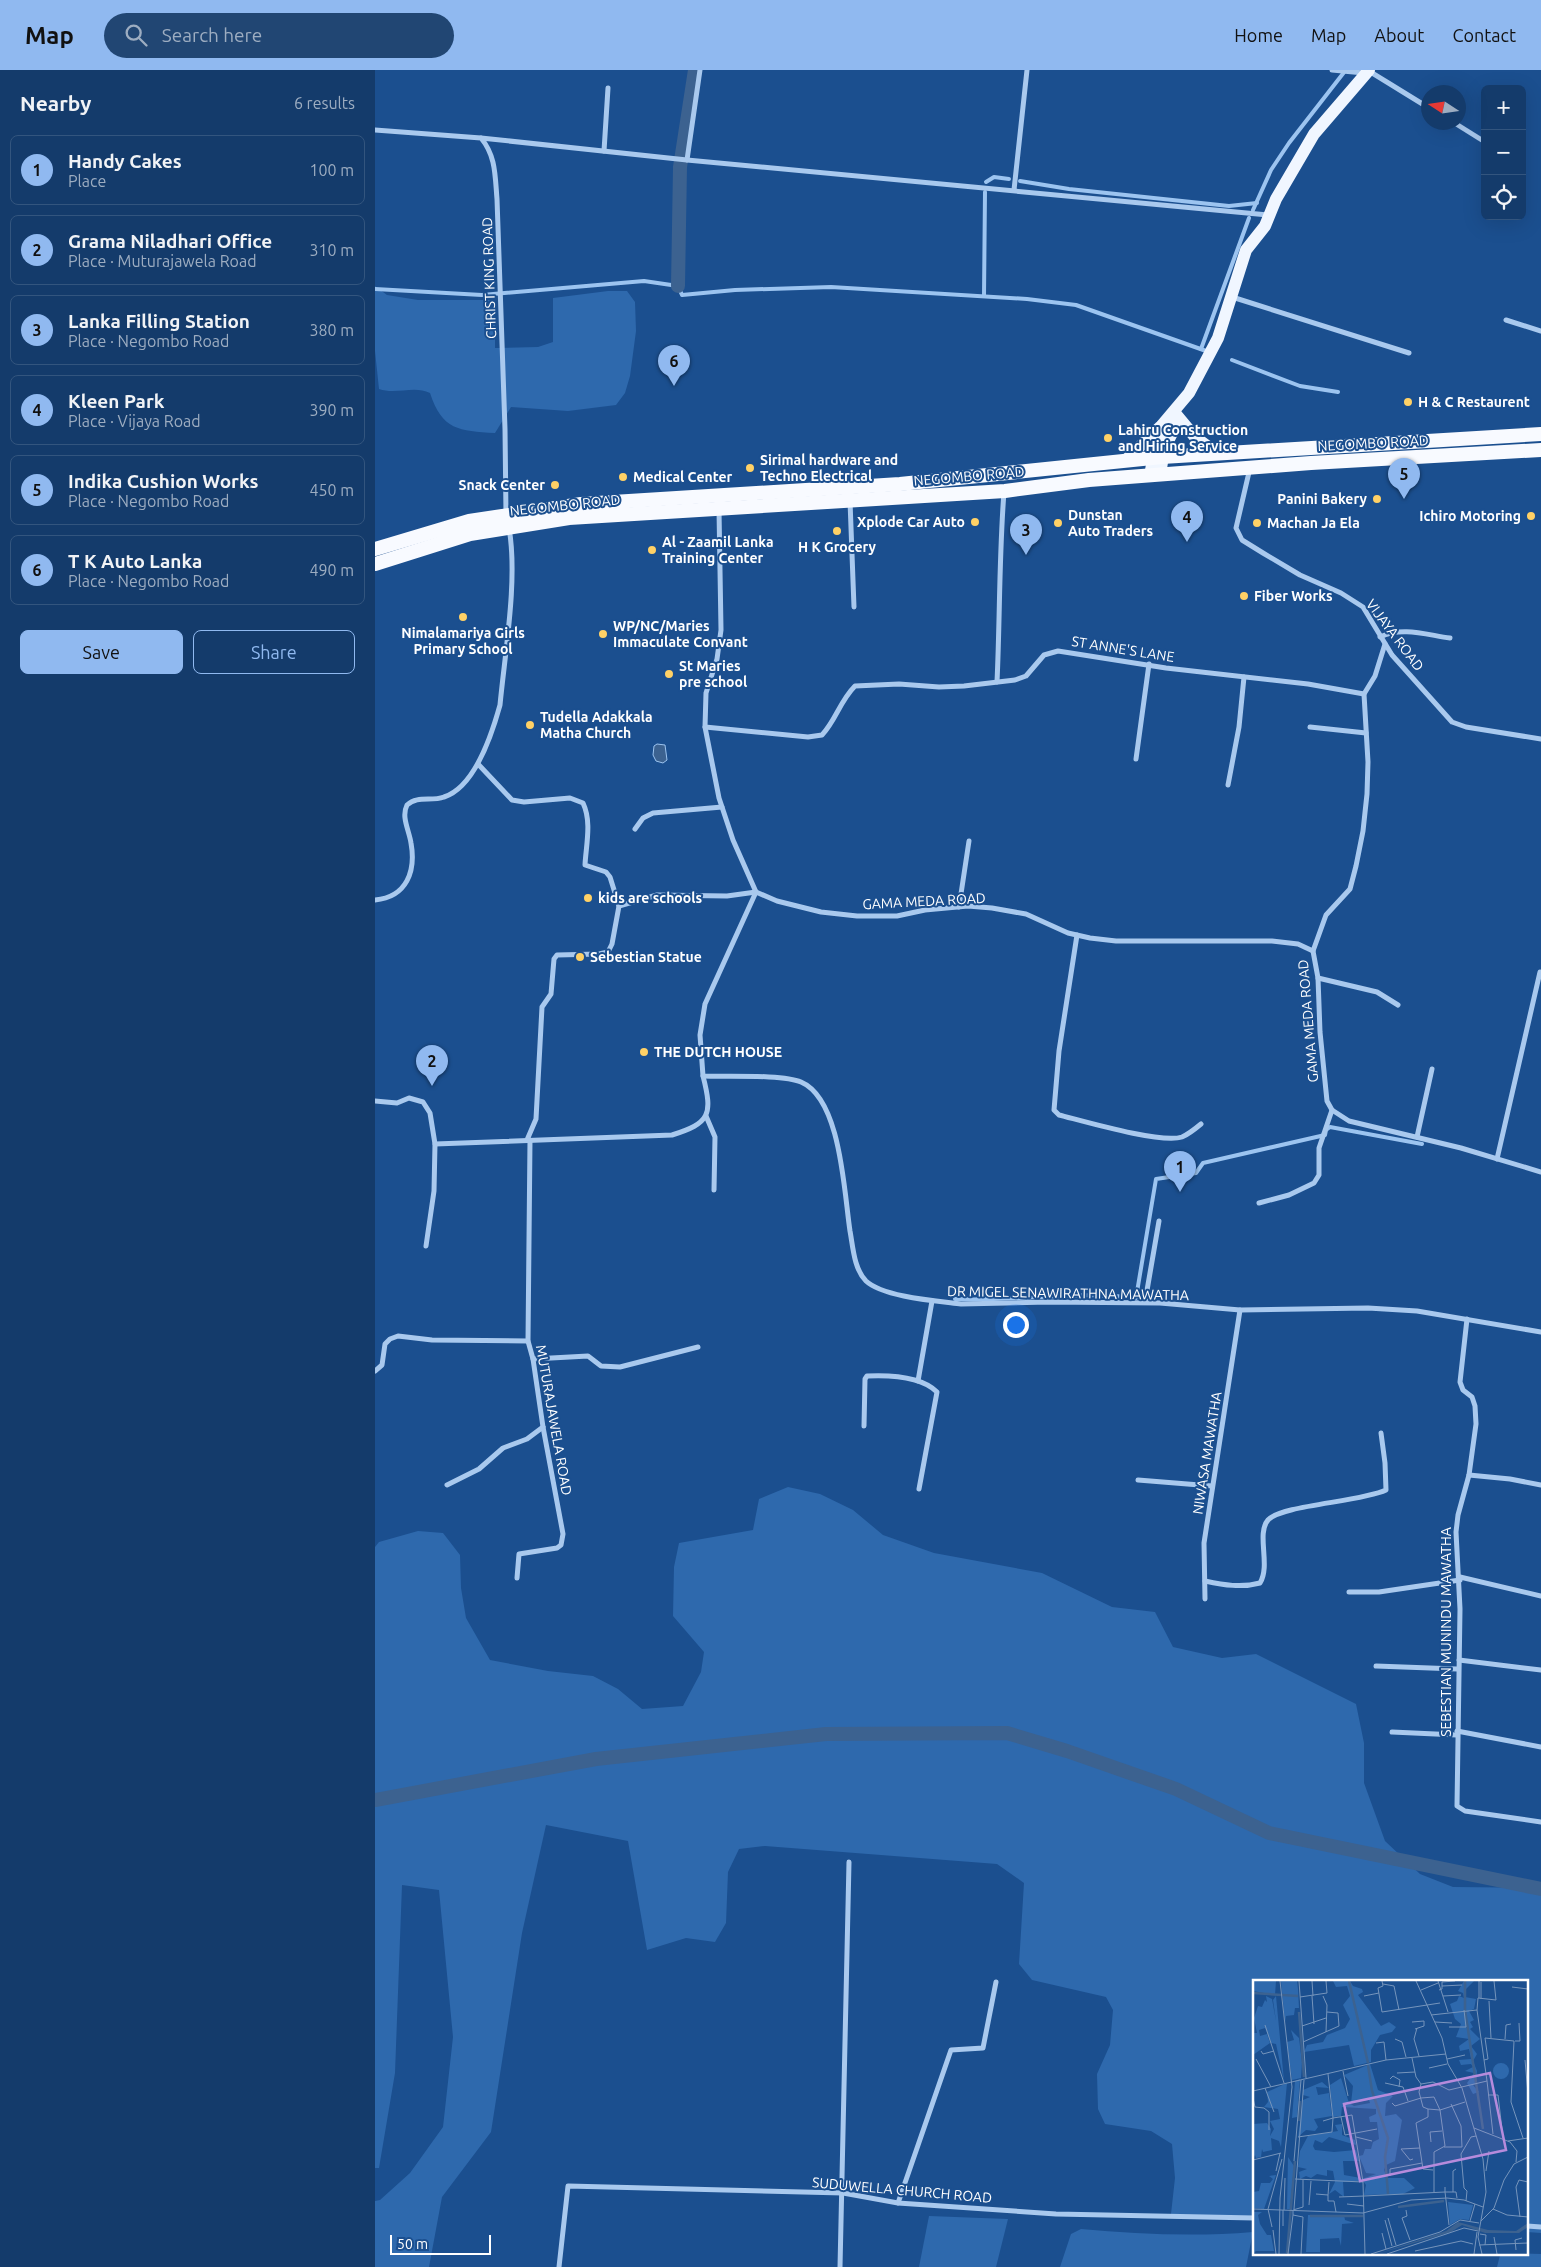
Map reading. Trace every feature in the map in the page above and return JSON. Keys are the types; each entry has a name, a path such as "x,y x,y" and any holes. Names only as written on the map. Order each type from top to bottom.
{"highway":[{"name":"NEGOMBO ROAD","path":"375,564 507,520 581,504 900,484 1126,460 1541,434"},
{"name":"NEGOMBO ROAD","path":"375,549 444,527 507,520 569,518 1005,491 1089,480 1311,462 1541,450"}],"main road":[{"path":"1126,460 1175,413 1189,393 1218,338 1246,250 1265,226 1268,215 1314,134 1368,71"},
{"path":"1175,413 1195,437 1218,454"},
{"path":"1157,458 1172,433 1175,413"},
{"path":"1155,475 1162,425"}],"street":[{"path":"687,160 700,70"},
{"path":"1014,190 1027,70"},
{"path":"1332,70 1368,71 1421,103"},
{"path":"604,151 608,88"},
{"path":"375,130 481,138 687,160 1268,215"},
{"path":"1466,130 1481,140"},
{"name":"CHRIST KING ROAD","path":"375,900 396,895 410,877 412,854 405,818 407,805 417,799 438,799 452,795 478,764 495,723 500,705 513,556 507,520 495,166 489,149 481,138"},
{"path":"1232,297 1409,353"},
{"path":"1506,320 1541,331"},
{"name":"VIJAYA ROAD","path":"1250,468 1236,528 1242,540 1280,564 1352,600 1363,608 1385,644 1452,722 1467,728 1541,739"},
{"path":"997,682 1001,611 999,553 1005,491"},
{"path":"850,501 854,607"},
{"path":"435,1144 672,1135 695,1128 706,1116 708,1108 707,1092 703,1076 700,1035 705,1004 756,892 733,840 722,807 705,727 705,693 717,659 721,630 719,509"},
{"path":"1380,636 1390,632 1401,631 1450,638"},
{"path":"1313,951 1326,915 1350,889 1356,866 1363,832 1367,794 1364,694 1375,676 1385,644"},
{"name":"ST ANNE'S LANE","path":"705,727 808,737 822,735 831,726 846,695 855,686 899,684 947,687 1015,680 1026,676 1044,655 1050,652 1067,652 1121,662 1308,684 1364,694"},
{"path":"1136,759 1149,664"},
{"path":"1228,785 1239,727 1244,677"},
{"path":"1310,726 1366,733"},
{"path":"478,764 512,800 533,802 570,798 583,803 587,811 588,825 585,865 606,872 610,877 619,906 612,944 608,952 557,955 554,959 551,994 542,1007 536,1119 529,1140"},
{"path":"635,829 643,818 653,813 722,807"},
{"path":"959,907 969,841"},
{"path":"619,906 657,895 727,896 756,892"},
{"name":"GAMA MEDA ROAD","path":"756,892 777,901 821,912 857,916 897,916 923,910 959,907 992,908 1026,914 1077,935 1116,941 1272,941 1298,944 1313,951 1318,978 1319,1032 1327,1101 1332,1110"},
{"path":"1077,935 1059,1051 1054,1110 1059,1115 1156,1137 1180,1138 1195,1130 1201,1124"},
{"path":"1497,1159 1540,972"},
{"path":"1318,978 1377,992 1398,1005"},
{"path":"1417,1137 1432,1069"},
{"name":"DR MIGEL SENAWIRATHNA MAWATHA","path":"703,1076 785,1078 800,1081 811,1087 822,1100 830,1116 843,1174 854,1253 860,1273 867,1281 881,1290 932,1301 961,1304 1145,1302 1240,1310 1368,1308 1417,1311 1541,1332"},
{"path":"375,1101 397,1103 409,1098 423,1102 430,1113 435,1144 434,1191 426,1246"},
{"path":"1259,1203 1289,1194 1314,1183 1319,1175 1319,1148 1332,1110 1349,1121 1417,1137 1541,1172"},
{"path":"706,1116 715,1138 715,1190"},
{"name":"MUTURAJAWELA ROAD","path":"517,1578 519,1554 557,1548 561,1544 563,1534 543,1428 533,1358 528,1341 529,1140"},
{"path":"1145,1302 1159,1221"},
{"path":"918,1381 932,1301"},
{"name":"NIWASA MAWATHA","path":"1205,1599 1204,1543 1240,1310"},
{"name":"SEBESTIAN MUNINDU MAWATHA","path":"1467,1319 1460,1382 1463,1390 1472,1397 1475,1406 1476,1424 1469,1475 1458,1515 1456,1532 1460,1578 1459,1660 1457,1669 1458,1809 1465,1812 1541,1822"},
{"path":"375,1371 382,1365 385,1344 398,1336 432,1340 528,1341"},
{"path":"533,1358 588,1356 601,1366 620,1367 698,1347"},
{"path":"864,1426 865,1379 867,1376 883,1376 918,1381 937,1392 936,1408 919,1488"},
{"path":"447,1485 479,1469 503,1448 527,1439 543,1428"},
{"path":"1205,1581 1230,1586 1248,1586 1260,1583 1265,1575 1264,1528 1267,1520 1276,1515 1308,1506 1364,1497 1386,1490 1381,1433"},
{"path":"1469,1475 1510,1479 1541,1485"},
{"path":"1137,1480 1212,1486"},
{"path":"1349,1592 1379,1592 1460,1578 1541,1596"},
{"path":"1459,1660 1541,1670"},
{"path":"1376,1666 1457,1669"},
{"path":"1392,1732 1457,1733 1541,1747"},
{"path":"840,2267 849,1862"},
{"path":"898,2203 951,2050 983,2048 996,1982"},
{"name":"SUDUWELLA CHURCH ROAD","path":"559,2267 568,2186 843,2193 898,2203 1056,2214 1253,2218"}],"shaded area":[{"path":"375,286 387,295 418,300 492,300 495,310 495,348 538,347 553,342 553,298 608,291 627,291 635,302 636,331 630,376 625,393 616,405 568,411 511,407 495,433 471,431 453,426 440,415 430,393 418,390 385,391 379,389 375,351"},
{"path":"657,744 665,745 667,760 663,763 656,761 653,755 654,746"},
{"path":"788,1487 820,1494 853,1510 883,1535 934,1553 1042,1573 1112,1607 1155,1612 1173,1647 1222,1658 1256,1654 1356,1704 1364,1743 1364,1783 1385,1841 1420,1874 1453,1887 1541,1888 1541,2233 1529,2232 1529,1980 1253,1980 1253,2219 1171,2214 1175,2178 1172,2144 1151,2131 1105,2124 1098,2109 1097,2074 1110,2045 1113,2010 1106,1997 1032,1980 1019,1964 1024,1883 997,1864 765,1846 739,1849 728,1872 726,1923 715,1942 686,1938 647,1950 628,1841 546,1825 522,1933 491,2132 442,2197 429,2267 375,2267 375,2201 380,2200 410,2173 443,2127 453,2037 439,1890 402,1885 395,2073 379,2168 375,2168 375,1547 379,1542 418,1531 443,1533 460,1555 461,1588 466,1618 490,1660 548,1671 593,1676 618,1689 642,1709 683,1706 701,1672 704,1652 673,1616 674,1567 679,1543 753,1530 759,1499"},
{"path":"929,2216 1008,2219 996,2267 919,2267"},
{"path":"1081,2229 1167,2234 1253,2232 1246,2267 1060,2267 1071,2234"},
{"path":"1541,2254 1541,2267 1497,2267 1500,2255"}],"waterway":[{"path":"678,286 680,167 695,70"},
{"path":"1253,210 1271,170 1289,143 1345,71"},
{"path":"986,182 994,177 1009,179"},
{"path":"1020,181 1069,189 1229,206 1257,203"},
{"path":"984,296 985,192"},
{"path":"1201,349 1249,218"},
{"path":"375,289 482,295 644,281 678,286 682,295 735,290 831,287 1027,299 1076,305 1209,352"},
{"path":"1232,360 1300,386 1338,392"},
{"path":"955,1299 1091,1295 1136,1298 1156,1179 1196,1173 1203,1163 1325,1135 1326,1130 1330,1127 1422,1144"},
{"path":"375,1800 596,1759 826,1734 1007,1733 1067,1751 1176,1789 1269,1833 1541,1889"}],"place":[{"name":"T K Auto Lanka","path":"674,386"},
{"name":"H & C Restaurent","path":"1408,402"},
{"name":"Lahiru Construction and Hiring Service","path":"1108,438"},
{"name":"Sirimal hardware and Techno Electrical","path":"750,468"},
{"name":"Medical Center","path":"623,477"},
{"name":"Snack Center","path":"555,485"},
{"name":"Panini Bakery","path":"1377,499"},
{"name":"Indika Cushion Works","path":"1404,499"},
{"name":"Ichiro Motoring","path":"1531,516"},
{"name":"Xplode Car Auto","path":"975,522"},
{"name":"Dunstan Auto Traders","path":"1058,523"},
{"name":"Machan Ja Ela","path":"1257,523"},
{"name":"H K Grocery","path":"837,531"},
{"name":"Kleen Park","path":"1187,542"},
{"name":"Al - Zaamil Lanka Training Center","path":"652,550"},
{"name":"Lanka Filling Station","path":"1026,555"},
{"name":"Fiber Works","path":"1244,596"},
{"name":"Nimalamariya Girls Primary School","path":"463,617"},
{"name":"WP/NC/Maries Immaculate Convant","path":"603,634"},
{"name":"St Maries pre school","path":"669,674"},
{"name":"Tudella Adakkala Matha Church","path":"530,725"},
{"name":"kids are schools","path":"588,898"},
{"name":"Sebestian Statue","path":"580,957"},
{"name":"THE DUTCH HOUSE","path":"644,1052"},
{"name":"Grama Niladhari Office","path":"432,1086"},
{"name":"Handy Cakes","path":"1180,1192"}]}
